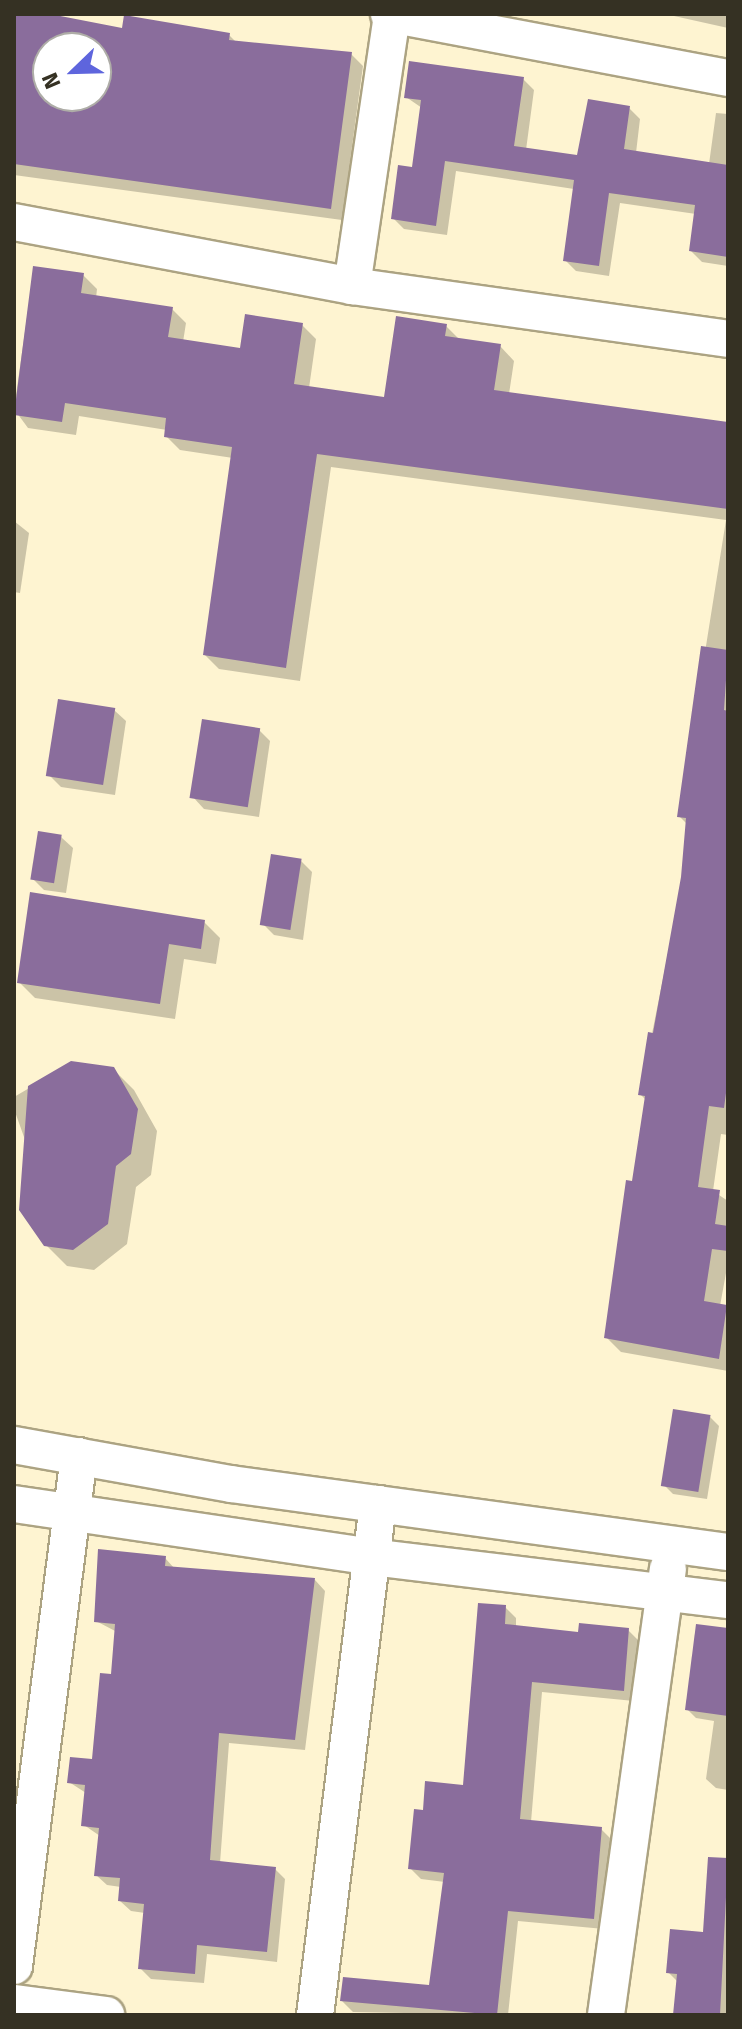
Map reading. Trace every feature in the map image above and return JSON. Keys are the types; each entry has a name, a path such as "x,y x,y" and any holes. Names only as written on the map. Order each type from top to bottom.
{"street":[{"path":"352,286 391,14 728,78"},
{"path":"14,222 352,286 728,339"},
{"path":"14,1445 378,1504 671,1544 728,1547 726,1599 371,1557 14,1504"},
{"path":"14,1966 79,1456"},
{"path":"315,2015 378,1504"},
{"path":"606,2015 671,1544"},
{"path":"14,2003 106,2015"}],"building":[{"path":"14,14 50,14 122,28 124,15 230,33 229,40 352,52 331,209 14,164"},
{"path":"409,61 524,77 514,146 577,155 588,99 630,106 624,149 728,165 728,257 689,251 695,205 609,193 599,266 563,261 574,180 445,161 436,226 391,219 398,165 412,167 421,100 404,98"},
{"path":"33,266 84,273 81,293 173,307 168,337 240,348 245,314 303,323 294,384 384,397 396,316 447,324 445,336 501,344 494,390 728,422 728,509 317,454 286,668 203,655 232,447 164,437 166,418 65,403 62,422 14,415"},
{"path":"701,646 728,650 724,710 728,711 728,1078 724,1108 709,1106 698,1187 720,1190 715,1224 728,1226 728,1251 712,1249 704,1301 727,1305 719,1359 604,1338 626,1180 632,1181 645,1096 638,1095 648,1032 653,1033 681,877 686,818 677,817"},
{"path":"58,699 115,708 103,785 46,776"},
{"path":"202,719 260,728 248,807 189,798"},
{"path":"38,831 62,835 54,883 30,879"},
{"path":"271,854 302,859 290,930 260,925"},
{"path":"30,892 205,920 201,949 169,944 160,1004 17,983"},
{"path":"71,1061 114,1067 138,1109 131,1154 116,1166 108,1224 73,1250 44,1246 19,1210 28,1086"},
{"path":"673,1409 711,1415 698,1492 661,1486"},
{"path":"98,1549 166,1556 165,1566 315,1578 295,1740 219,1733 210,1860 276,1867 267,1952 197,1945 195,1974 138,1969 144,1904 118,1901 120,1878 94,1876 99,1828 81,1826 85,1785 67,1783 70,1757 92,1759 100,1673 111,1674 115,1624 94,1622"},
{"path":"478,1603 506,1605 505,1624 578,1632 579,1623 629,1628 624,1691 532,1682 520,1819 602,1827 594,1919 508,1911 497,2015 340,2001 343,1977 429,1985 444,1873 408,1869 414,1809 423,1810 425,1781 463,1785"},
{"path":"696,1624 728,1628 728,1716 685,1710"},
{"path":"708,1857 728,1858 720,2015 673,2015 677,1974 666,1973 670,1929 703,1932"}]}
